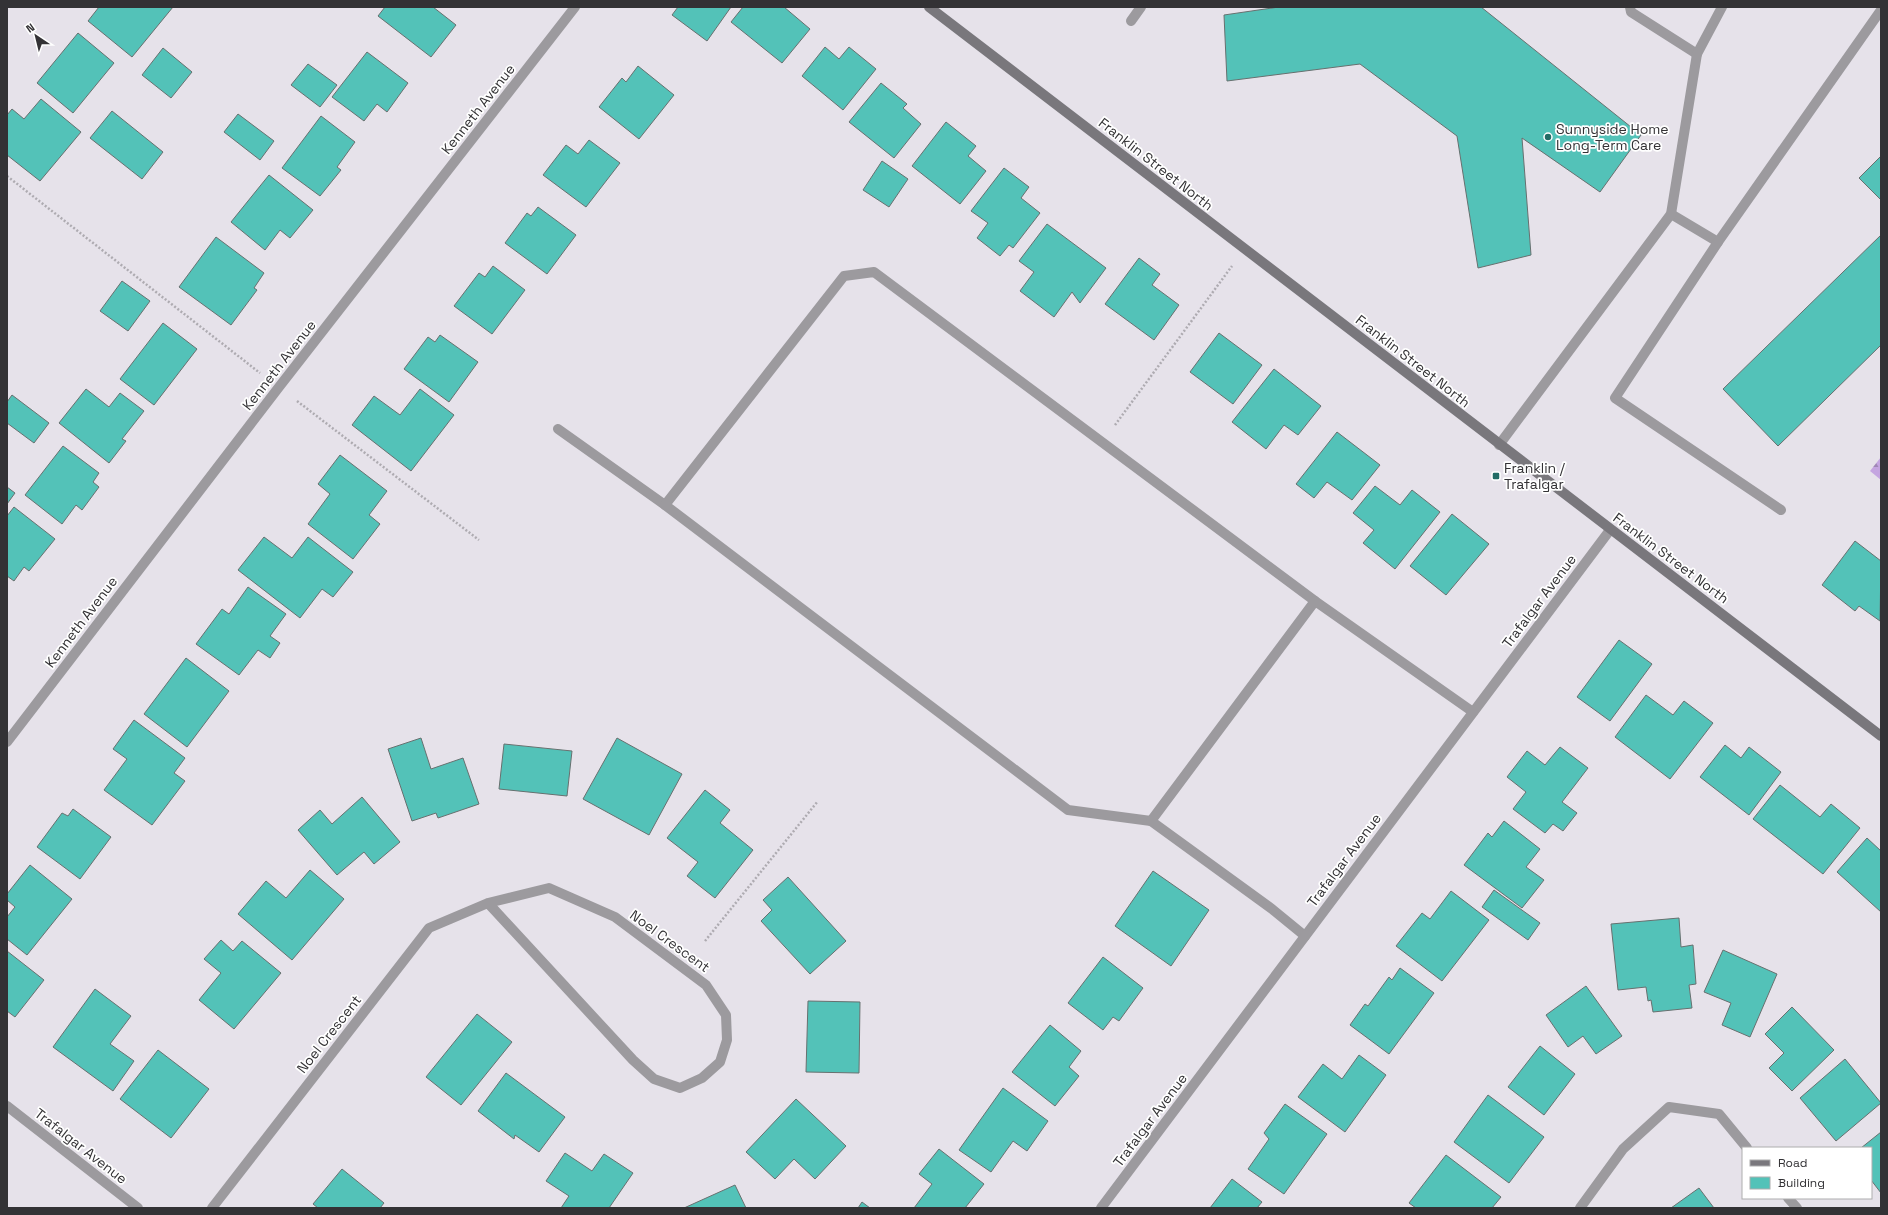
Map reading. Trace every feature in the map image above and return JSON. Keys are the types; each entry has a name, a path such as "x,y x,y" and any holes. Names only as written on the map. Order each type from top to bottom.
{"street":[{"name":"Kenneth Avenue","path":"7,742 279,387 575,7"},
{"name":"Franklin Street North","path":"929,7 1610,530 1881,736"},
{"path":"1131,21 1141,7"},
{"path":"1630,7 1631,12 1697,54"},
{"path":"1499,445 1671,214 1697,54 1722,7"},
{"path":"1781,510 1615,398 1718,242 1881,10"},
{"path":"1671,214 1718,242"},
{"path":"665,505 844,276 874,272 1315,601 1473,712"},
{"path":"558,429 665,505 1068,810 1152,821 1305,936"},
{"name":"Trafalgar Avenue","path":"1101,1208 1610,530"},
{"path":"1152,821 1315,601"},
{"name":"Noel Crescent","path":"212,1208 429,928 488,904 549,888 614,917 706,985 726,1015 727,1040 720,1062 702,1078 680,1088 654,1079 627,1054 488,904"},
{"name":"Trafalgar Avenue","path":"7,1106 138,1208"},
{"path":"1580,1208 1624,1149 1669,1107 1718,1114 1746,1147"},
{"path":"1789,1199 1796,1208"}],"path":[{"path":"7,176 260,373"},
{"path":"1113,427 1244,249"},
{"path":"293,398 479,540"},
{"path":"705,941 818,801"}],"green space":[{"path":"1881,457 1881,480 1870,471"}],"building":[{"path":"99,7 173,7 132,57 88,21"},
{"path":"385,7 433,7 456,25 431,57 378,16"},
{"path":"678,7 731,7 707,41 672,15"},
{"path":"743,7 784,7 810,29 782,63 731,22"},
{"name":"Sunnyside Home Long-Term Care","path":"1279,7 1481,7 1641,135 1600,192 1522,138 1531,255 1478,268 1457,136 1360,64 1227,81 1224,15"},
{"path":"78,33 114,63 73,113 37,83"},
{"path":"825,47 839,59 849,47 876,69 843,110 802,76"},
{"path":"163,48 192,72 171,98 142,75"},
{"path":"367,52 408,83 387,112 377,104 364,121 332,97"},
{"path":"308,64 337,85 320,107 291,85"},
{"path":"638,66 674,95 639,139 599,107 622,78 626,82"},
{"path":"881,83 907,104 903,108 921,124 894,158 849,122"},
{"path":"41,99 81,132 40,181 7,155 7,115 12,109 24,119"},
{"path":"112,111 163,152 142,179 90,138"},
{"path":"238,114 274,141 260,160 224,132"},
{"path":"321,116 355,142 337,167 341,170 320,196 282,168"},
{"path":"946,122 976,146 968,156 986,171 960,204 912,166"},
{"path":"589,140 620,163 586,207 543,175 566,145 578,154"},
{"path":"1881,156 1881,200 1859,178"},
{"path":"882,161 908,179 889,207 863,190"},
{"path":"1004,168 1029,187 1021,198 1040,213 1013,248 1009,245 1000,256 977,238 988,223 971,211"},
{"path":"269,175 313,210 290,238 280,230 265,250 231,222"},
{"path":"538,207 576,235 547,274 505,243 527,213 531,216"},
{"path":"1047,224 1106,268 1080,303 1072,292 1054,317 1020,291 1034,272 1019,261"},
{"path":"1881,235 1881,345 1778,446 1723,389"},
{"path":"216,237 264,273 254,288 257,290 231,325 179,287"},
{"path":"1139,258 1160,274 1152,285 1179,305 1154,340 1105,304"},
{"path":"493,266 525,290 492,334 454,306 479,273 485,277"},
{"path":"122,281 150,301 128,331 100,311"},
{"path":"163,323 197,349 154,405 120,379"},
{"path":"1219,333 1262,365 1233,404 1190,372"},
{"path":"440,335 478,362 449,402 404,369 428,337 435,342"},
{"path":"1274,369 1321,406 1298,435 1284,425 1266,449 1232,422"},
{"path":"86,389 109,407 120,393 144,411 122,439 126,441 109,463 59,423"},
{"path":"420,389 454,415 411,471 352,425 374,396 400,415"},
{"path":"12,395 49,423 34,443 7,423 7,402"},
{"path":"1337,432 1380,465 1352,500 1327,482 1314,498 1296,484"},
{"path":"63,446 99,473 93,482 99,487 82,510 76,505 62,524 25,495"},
{"path":"340,455 387,491 369,515 380,524 353,559 308,524 330,494 318,484"},
{"path":"1375,486 1400,505 1412,490 1440,512 1395,569 1363,543 1374,530 1353,513"},
{"path":"7,487 15,493 7,504"},
{"path":"14,507 55,539 29,571 24,567 14,581 7,576 7,516"},
{"path":"1452,514 1489,544 1446,595 1410,566"},
{"path":"264,537 292,558 308,537 353,572 333,597 322,589 300,618 238,570"},
{"path":"1855,541 1881,561 1880,621 1859,606 1855,611 1822,585"},
{"path":"248,587 286,614 270,636 280,643 270,658 258,650 239,675 196,644 222,609 229,614"},
{"path":"1619,640 1652,664 1610,721 1577,697"},
{"path":"186,658 229,691 187,747 144,714"},
{"path":"1646,695 1673,715 1684,701 1713,723 1670,779 1615,737"},
{"path":"134,720 185,758 174,773 185,781 152,825 104,790 127,759 113,749"},
{"path":"421,738 431,769 463,758 479,804 438,818 436,813 412,821 388,749"},
{"path":"617,738 682,774 649,835 583,799"},
{"path":"504,744 572,751 567,796 499,789"},
{"path":"1725,745 1741,758 1749,747 1781,772 1749,815 1700,777"},
{"path":"1560,747 1588,768 1562,802 1577,813 1563,831 1553,824 1545,833 1513,809 1526,792 1507,777 1527,751 1545,765"},
{"path":"1780,785 1820,817 1831,804 1860,828 1823,874 1753,819"},
{"path":"705,790 730,810 720,823 753,850 715,898 687,876 698,862 667,838"},
{"path":"362,797 400,842 374,864 364,852 337,875 298,830 320,810 332,824"},
{"path":"73,809 111,837 80,879 37,847 62,813 68,816"},
{"path":"1504,821 1540,849 1526,867 1544,880 1522,908 1464,865 1488,833 1492,837"},
{"path":"1867,838 1881,851 1881,912 1837,872"},
{"path":"30,865 72,899 27,955 7,939 7,917 15,907 7,900 7,894"},
{"path":"310,870 344,899 292,960 238,914 266,881 286,898"},
{"path":"1153,871 1209,910 1171,966 1115,926"},
{"path":"788,877 846,941 810,974 761,921 772,910 763,900"},
{"path":"1494,890 1540,923 1528,940 1482,907"},
{"path":"1451,891 1489,920 1442,981 1396,946 1422,913 1430,919"},
{"path":"1679,918 1681,947 1693,945 1696,984 1689,985 1692,1008 1653,1012 1651,1000 1648,1001 1646,987 1618,990 1611,924"},
{"path":"221,940 233,951 242,941 281,973 234,1029 199,1000 221,973 204,959"},
{"path":"1723,950 1777,974 1750,1037 1722,1025 1731,1003 1704,992"},
{"path":"7,951 44,980 15,1017 7,1011"},
{"path":"1103,957 1143,988 1119,1021 1113,1017 1103,1030 1068,1003"},
{"path":"1400,968 1434,993 1389,1054 1350,1025 1365,1004 1368,1006 1389,977 1392,980"},
{"path":"1586,986 1622,1036 1596,1054 1583,1036 1568,1047 1546,1015"},
{"path":"95,989 131,1016 110,1044 134,1061 113,1091 53,1047"},
{"path":"808,1001 860,1002 859,1073 806,1072"},
{"path":"1792,1007 1834,1050 1792,1091 1769,1068 1784,1053 1765,1034"},
{"path":"477,1014 512,1042 461,1105 426,1077"},
{"path":"1050,1025 1081,1051 1069,1067 1079,1076 1055,1106 1012,1072"},
{"path":"1540,1046 1575,1074 1544,1115 1508,1087"},
{"path":"158,1050 209,1089 171,1138 120,1099"},
{"path":"1359,1055 1386,1075 1345,1132 1298,1097 1323,1064 1342,1079"},
{"path":"1845,1059 1881,1103 1836,1141 1800,1098"},
{"path":"506,1073 565,1117 539,1152 515,1135 514,1139 478,1111"},
{"path":"1003,1088 1048,1121 1027,1151 1013,1141 991,1172 959,1150"},
{"path":"1488,1095 1544,1137 1509,1183 1454,1142"},
{"path":"796,1099 846,1146 815,1179 794,1159 775,1179 746,1152"},
{"path":"1285,1104 1327,1134 1284,1194 1248,1169 1269,1139 1264,1133"},
{"path":"1881,1132 1881,1193 1872,1181 1872,1147 1862,1147"},
{"path":"939,1149 984,1184 965,1208 914,1208 932,1184 919,1174"},
{"path":"565,1153 592,1171 604,1154 633,1173 609,1208 561,1208 569,1196 546,1181"},
{"path":"1446,1155 1501,1197 1492,1208 1416,1208 1409,1203"},
{"path":"342,1169 384,1203 380,1208 318,1208 313,1204"},
{"path":"1232,1179 1262,1202 1257,1208 1210,1208"},
{"path":"735,1185 746,1208 684,1208"},
{"path":"1699,1188 1714,1208 1671,1208"},
{"path":"862,1202 870,1208 858,1208"}],"place":[{"name":"Sunnyside Home Long-Term Care","path":"1548,137"},
{"name":"Franklin / Trafalgar","path":"1496,476"}]}
